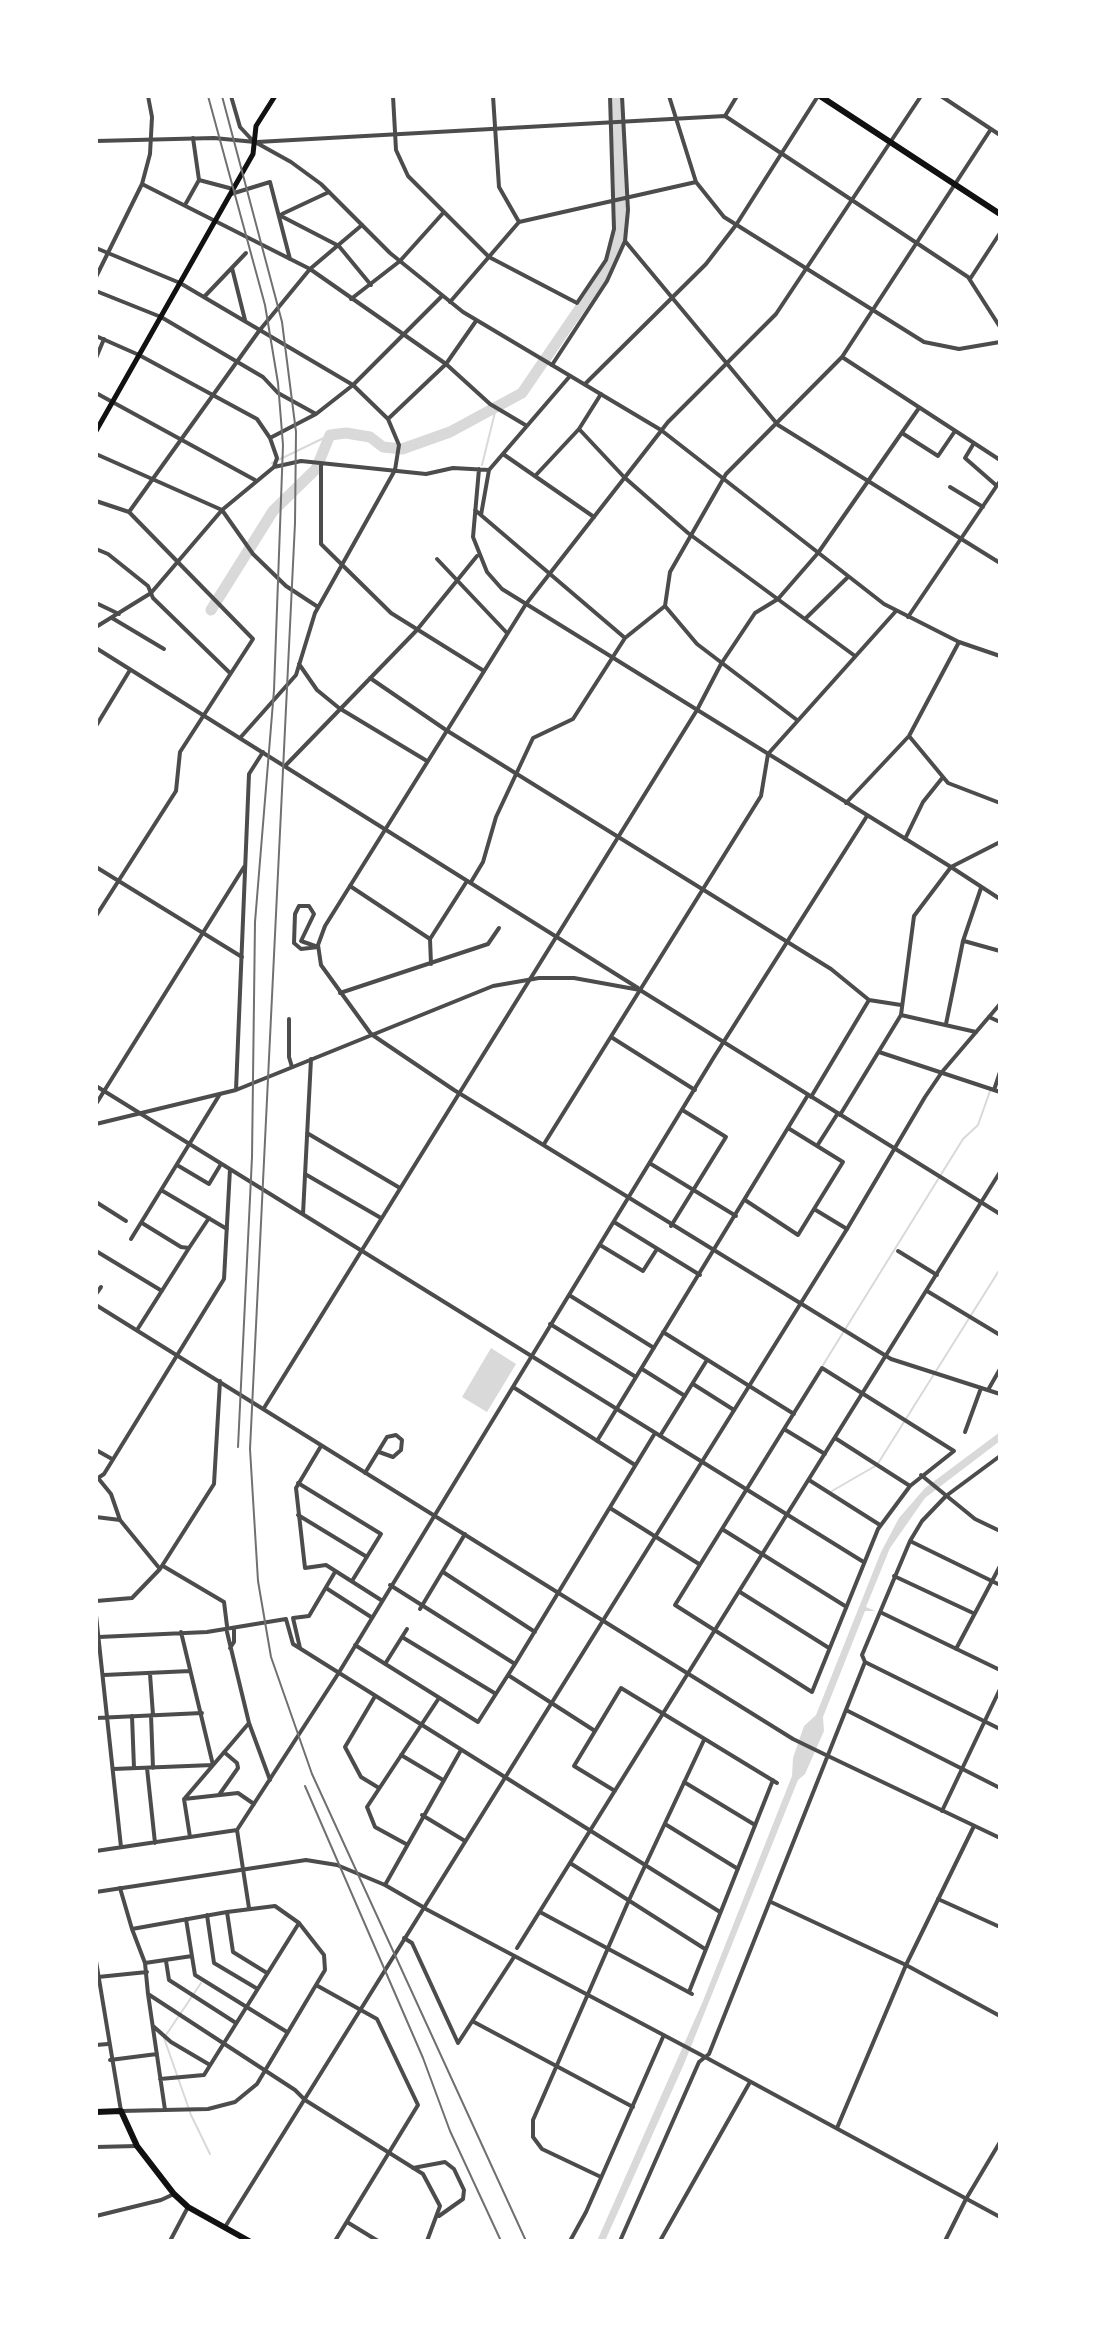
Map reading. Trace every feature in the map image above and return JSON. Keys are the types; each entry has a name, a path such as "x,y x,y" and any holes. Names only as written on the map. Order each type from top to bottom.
{"main road":[{"path":"96,431 254,152 256,126 275,96"},
{"path":"819,96 1000,214"},
{"path":"96,2112 121,2111 137,2146 174,2194 188,2207 249,2241"}],"street":[{"path":"96,277 142,184 151,139 148,96"},
{"path":"231,96 240,127 255,142 297,165 400,261 476,321 661,430 896,611 959,642 1000,656"},
{"path":"393,96 396,150 408,176 489,257 577,303 606,260 614,229 610,96"},
{"path":"493,96 499,187 519,222"},
{"path":"550,364 607,281 625,241 627,198 622,96"},
{"path":"669,96 696,182 713,206 736,225 924,342 959,349 1000,342"},
{"path":"725,116 737,96"},
{"path":"585,384 673,299 736,225 819,96"},
{"path":"921,96 776,314 661,430 526,604 322,931 318,947 321,965 371,1034 671,1226 886,1357 1000,1394"},
{"path":"941,96 1000,135"},
{"path":"96,141 193,137 255,142 725,116 970,279 1000,327"},
{"path":"431,964 430,939 483,862 496,817 533,738 573,719 625,638 665,606 670,572 688,533 723,479 842,357 991,129"},
{"path":"185,205 199,180 193,137"},
{"path":"199,180 232,191 270,182 290,259"},
{"path":"450,302 519,222 696,182"},
{"path":"142,184 310,269 446,364 492,405 527,426"},
{"path":"279,215 329,192"},
{"path":"351,299 400,261 444,212"},
{"path":"279,215 338,245 371,285"},
{"path":"129,512 259,331 310,269 362,225"},
{"path":"970,279 1000,233"},
{"path":"625,241 778,425 1000,563"},
{"path":"96,248 180,283 353,385 388,419 398,448 395,470 318,607 296,675 240,738"},
{"path":"204,297 246,253"},
{"path":"232,268 246,323"},
{"path":"96,291 161,317 263,377 278,393 316,414"},
{"path":"270,438 316,414 353,385 442,296"},
{"path":"388,419 446,364 476,321"},
{"path":"96,336 139,355 257,419 270,438 277,458 275,466"},
{"path":"96,358 104,339"},
{"path":"842,357 1000,460"},
{"path":"481,515 489,470 570,376"},
{"path":"96,393 114,400 256,481"},
{"path":"536,475 579,429 601,394"},
{"path":"264,1408 697,710 721,664 755,613 778,599 818,553 919,408"},
{"path":"579,429 624,477 688,533 855,656"},
{"path":"902,433 938,456 955,431"},
{"path":"908,617 998,483 965,458 974,443"},
{"path":"96,454 222,510 253,554 286,586 318,607"},
{"path":"503,454 594,517"},
{"path":"96,627 151,593 222,510 275,466 301,461 426,474 453,468 489,470"},
{"path":"320,464 321,544 372,598 416,631 484,671"},
{"path":"479,469 473,537 478,555 502,589 1000,899"},
{"path":"950,487 983,507"},
{"path":"96,501 129,512 253,639 180,752 176,791 96,916"},
{"path":"475,510 625,638"},
{"path":"96,549 148,586 151,593 230,673"},
{"path":"285,766 416,631 478,555"},
{"path":"437,559 507,633"},
{"path":"805,619 848,577"},
{"path":"96,603 119,614"},
{"path":"665,606 697,644 797,720"},
{"path":"544,1144 761,796 768,754 896,611"},
{"path":"112,618 164,649"},
{"path":"846,803 909,736 959,642"},
{"path":"96,648 1000,1214"},
{"path":"299,664 317,690 339,708 427,761"},
{"path":"96,726 130,670"},
{"path":"370,678 446,730 831,969 869,1000 901,1005"},
{"path":"909,736 948,783 1000,803"},
{"path":"236,1090 249,774 263,752"},
{"path":"905,839 923,802 943,777"},
{"path":"249,1908 237,1830 338,1674 550,1324 867,816"},
{"path":"817,1146 901,1015 914,916 951,867 1000,842"},
{"path":"96,1104 246,865"},
{"path":"96,867 242,957"},
{"path":"350,886 430,939"},
{"path":"946,1024 963,941 981,888"},
{"path":"299,906 309,906 314,914 301,941 318,947 301,949 294,943 295,914 299,906"},
{"path":"340,993 488,944 499,928"},
{"path":"963,941 1000,951"},
{"path":"96,1124 236,1090 481,990 528,979 574,978 640,990"},
{"path":"597,1441 869,1000"},
{"path":"225,2227 847,1229 894,1147 942,1072 1000,1004"},
{"path":"901,1015 976,1032"},
{"path":"989,1017 1000,1022"},
{"path":"289,1019 292,1067"},
{"path":"611,1037 695,1090"},
{"path":"879,1052 997,1091 1000,1072"},
{"path":"303,1214 311,1059"},
{"path":"96,1086 862,1561"},
{"path":"131,1239 220,1094"},
{"path":"671,1226 726,1137 684,1111"},
{"path":"745,1200 798,1235 843,1162 788,1128"},
{"path":"307,1133 400,1188"},
{"path":"177,1165 209,1184 221,1164"},
{"path":"651,1164 736,1216"},
{"path":"230,1169 224,1279 98,1478 111,1494 120,1520 162,1567 224,1602 229,1649 249,1723 270,1780"},
{"path":"517,1948 1000,1172"},
{"path":"305,1174 381,1218"},
{"path":"161,1190 227,1229"},
{"path":"96,1202 126,1221"},
{"path":"814,1209 847,1229"},
{"path":"137,1330 209,1218"},
{"path":"614,1222 700,1275"},
{"path":"141,1223 181,1247 189,1248"},
{"path":"600,1245 643,1271 657,1249"},
{"path":"96,1251 162,1291"},
{"path":"898,1251 937,1275"},
{"path":"96,1294 101,1287"},
{"path":"927,1291 1000,1335"},
{"path":"569,1295 654,1348"},
{"path":"96,1305 433,1516 604,1618 795,1740 1000,1838"},
{"path":"550,1324 636,1377"},
{"path":"663,1332 794,1414"},
{"path":"354,1645 478,1722 635,1465 685,1396 707,1359"},
{"path":"822,1368 863,1394 954,1451 910,1486 880,1525 862,1561 812,1692 675,1605 822,1368"},
{"path":"642,1369 685,1396"},
{"path":"988,1390 1000,1369"},
{"path":"96,1601 132,1598 162,1567 214,1484 220,1381"},
{"path":"693,1384 734,1410"},
{"path":"512,1387 635,1465"},
{"path":"965,1432 981,1388"},
{"path":"784,1429 825,1454"},
{"path":"365,1473 379,1452 391,1435 402,1440 401,1450 393,1457 379,1452"},
{"path":"835,1438 910,1486"},
{"path":"321,1446 298,1483 298,1515 305,1568 326,1565 381,1600"},
{"path":"96,1450 112,1459"},
{"path":"1000,1456 945,1495 922,1521 894,1576 862,1655 865,1662 1000,1729"},
{"path":"922,1476 975,1519 1000,1531"},
{"path":"809,1480 880,1525"},
{"path":"298,1483 381,1534 352,1581"},
{"path":"610,1508 700,1564"},
{"path":"298,1515 367,1557"},
{"path":"96,1517 120,1520"},
{"path":"722,1529 845,1606"},
{"path":"421,1607 465,1534"},
{"path":"910,1541 1000,1585"},
{"path":"956,1649 1000,1566"},
{"path":"300,1648 293,1618 309,1616 336,1571"},
{"path":"443,1572 535,1632"},
{"path":"894,1576 973,1613"},
{"path":"390,1585 515,1664"},
{"path":"325,1588 371,1617"},
{"path":"739,1592 829,1648"},
{"path":"879,1612 1000,1670"},
{"path":"96,1615 121,1847"},
{"path":"99,1637 234,1628 286,1619 293,1644 374,1698 720,1912"},
{"path":"229,1649 234,1642 234,1628"},
{"path":"385,1664 407,1629"},
{"path":"181,1632 213,1765"},
{"path":"402,1637 496,1694"},
{"path":"620,2241 771,1902 865,1662"},
{"path":"103,1676 190,1671"},
{"path":"150,1674 153,1768"},
{"path":"508,1675 595,1731"},
{"path":"540,1912 691,1993 705,1949 775,1782 621,1688 574,1766 615,1791"},
{"path":"942,1811 1000,1689"},
{"path":"374,1698 345,1747 361,1777 379,1788"},
{"path":"406,1844 375,1827 367,1807 439,1698"},
{"path":"846,1710 1000,1788"},
{"path":"96,1718 202,1713"},
{"path":"132,1716 134,1768"},
{"path":"190,1837 184,1799 249,1723"},
{"path":"601,2177 549,2154 533,2137 533,2120 644,1866 704,1740"},
{"path":"385,1885 461,1750"},
{"path":"219,1795 238,1768 237,1763 224,1752"},
{"path":"401,1755 443,1780"},
{"path":"113,1769 213,1765"},
{"path":"147,1768 155,1843"},
{"path":"684,1782 755,1825"},
{"path":"184,1799 238,1793 254,1804"},
{"path":"422,1815 465,1841"},
{"path":"664,1823 738,1869"},
{"path":"837,2128 906,1965 974,1826"},
{"path":"96,1851 237,1830"},
{"path":"96,1892 306,1860 325,1861 385,1885 1000,2217"},
{"path":"570,1863 705,1949"},
{"path":"120,1888 147,1972 165,2110"},
{"path":"938,1899 1000,1927"},
{"path":"771,1902 906,1965 1000,2016"},
{"path":"96,1961 110,2060 121,2111 208,2109 235,2102 257,2084 325,1970 324,1955 299,1923 275,1906 132,1929"},
{"path":"227,1912 233,1952 267,1973"},
{"path":"207,1915 214,1963 257,1989"},
{"path":"186,1918 195,1975 287,2032"},
{"path":"160,2079 204,2075 299,1923"},
{"path":"404,1938 412,1943 458,2043 514,1957"},
{"path":"145,1963 192,1956"},
{"path":"166,1961 169,1980 236,2023"},
{"path":"98,1977 147,1972"},
{"path":"316,1985 378,2021 418,2105 335,2241"},
{"path":"148,1994 265,2070 305,2100 413,2168 427,2181 440,2206 439,2216"},
{"path":"474,2022 633,2107"},
{"path":"153,2026 171,2042 210,2065"},
{"path":"570,2241 663,2037"},
{"path":"96,2045 108,2044"},
{"path":"110,2060 157,2054"},
{"path":"660,2241 750,2082"},
{"path":"945,2241 1000,2142"},
{"path":"96,2147 137,2146"},
{"path":"413,2168 449,2163 464,2190 461,2201 443,2210 427,2241"},
{"path":"427,2181 430,2165"},
{"path":"96,2216 174,2194"},
{"path":"170,2241 188,2207"},
{"path":"347,2222 378,2241"}],"shaded area":[{"path":"491,1348 516,1364 487,1412 462,1397"},
{"path":"1000,1432 1000,1441 925,1498 890,1548 866,1607 875,1611 865,1611 823,1717 824,1731 805,1774 798,1780 684,2064 605,2241 597,2241 703,2001 792,1776 793,1758 804,1726 816,1715 881,1552 899,1518 925,1488"}],"waterway":[{"path":"211,610 273,511 316,469 330,435 346,433 370,437 383,447 402,449 450,432 522,393 610,264 618,243 621,217 617,96"},
{"path":"482,465 496,408"},
{"path":"272,463 330,435"},
{"path":"823,1365 963,1139 978,1125 990,1091"},
{"path":"832,1491 877,1465 1000,1269"},
{"path":"201,1983 164,2038 191,2115 210,2154"}],"railway":[{"path":"208,96 265,305 278,383 283,445 274,690 255,922 252,1157 238,1447"},
{"path":"222,96 282,322 296,432 295,523 250,1449 258,1581 271,1657 312,1774 526,2241"},
{"path":"305,1786 423,2058 450,2131 501,2241"}]}
